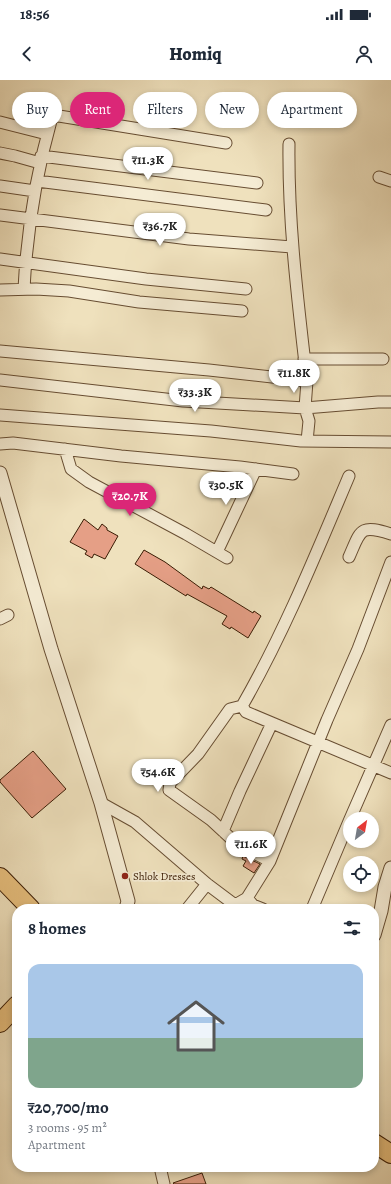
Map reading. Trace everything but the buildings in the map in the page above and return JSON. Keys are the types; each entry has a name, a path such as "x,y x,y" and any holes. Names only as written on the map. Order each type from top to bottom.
{"highway":[{"path":"0,877 26,904"},
{"path":"0,1023 12,1010"},
{"path":"379,1146 391,1154"}],"street":[{"path":"24,289 25,262 30,220 41,159 52,117 59,116 226,143"},
{"path":"0,122 47,134"},
{"path":"289,144 288,182 292,247 307,381 305,408 309,421 307,441"},
{"path":"0,153 15,156 257,183"},
{"path":"379,177 391,181"},
{"path":"0,186 36,186 266,210"},
{"path":"0,215 189,239 292,247"},
{"path":"0,259 146,279 246,289"},
{"path":"0,290 24,289 69,291 140,302 242,312"},
{"path":"0,351 209,370 307,381"},
{"path":"304,359 384,359"},
{"path":"0,380 183,401 305,408 391,402"},
{"path":"0,415 211,431 307,441 391,442"},
{"path":"0,444 13,443 65,450 293,474"},
{"path":"65,450 71,469 89,482 227,558"},
{"path":"217,552 256,469"},
{"path":"0,473 51,649 101,803 128,901 127,904"},
{"path":"270,861 238,844 211,820 169,790 170,783 198,754 230,710 242,706 277,638 311,566 349,476"},
{"path":"349,557 364,529 380,530 391,534"},
{"path":"239,904 247,898 270,861 358,649 391,562"},
{"path":"242,706 246,712 391,773"},
{"path":"223,831 272,723"},
{"path":"353,812 391,724"},
{"path":"101,803 135,822 231,904"},
{"path":"314,904 343,836"},
{"path":"379,917 384,887 391,868"},
{"path":"191,904 207,884"},
{"path":"247,898 253,904"},
{"path":"161,1172 164,1184"}],"place":[{"name":"Shlok Dresses","path":"125,876"}]}
